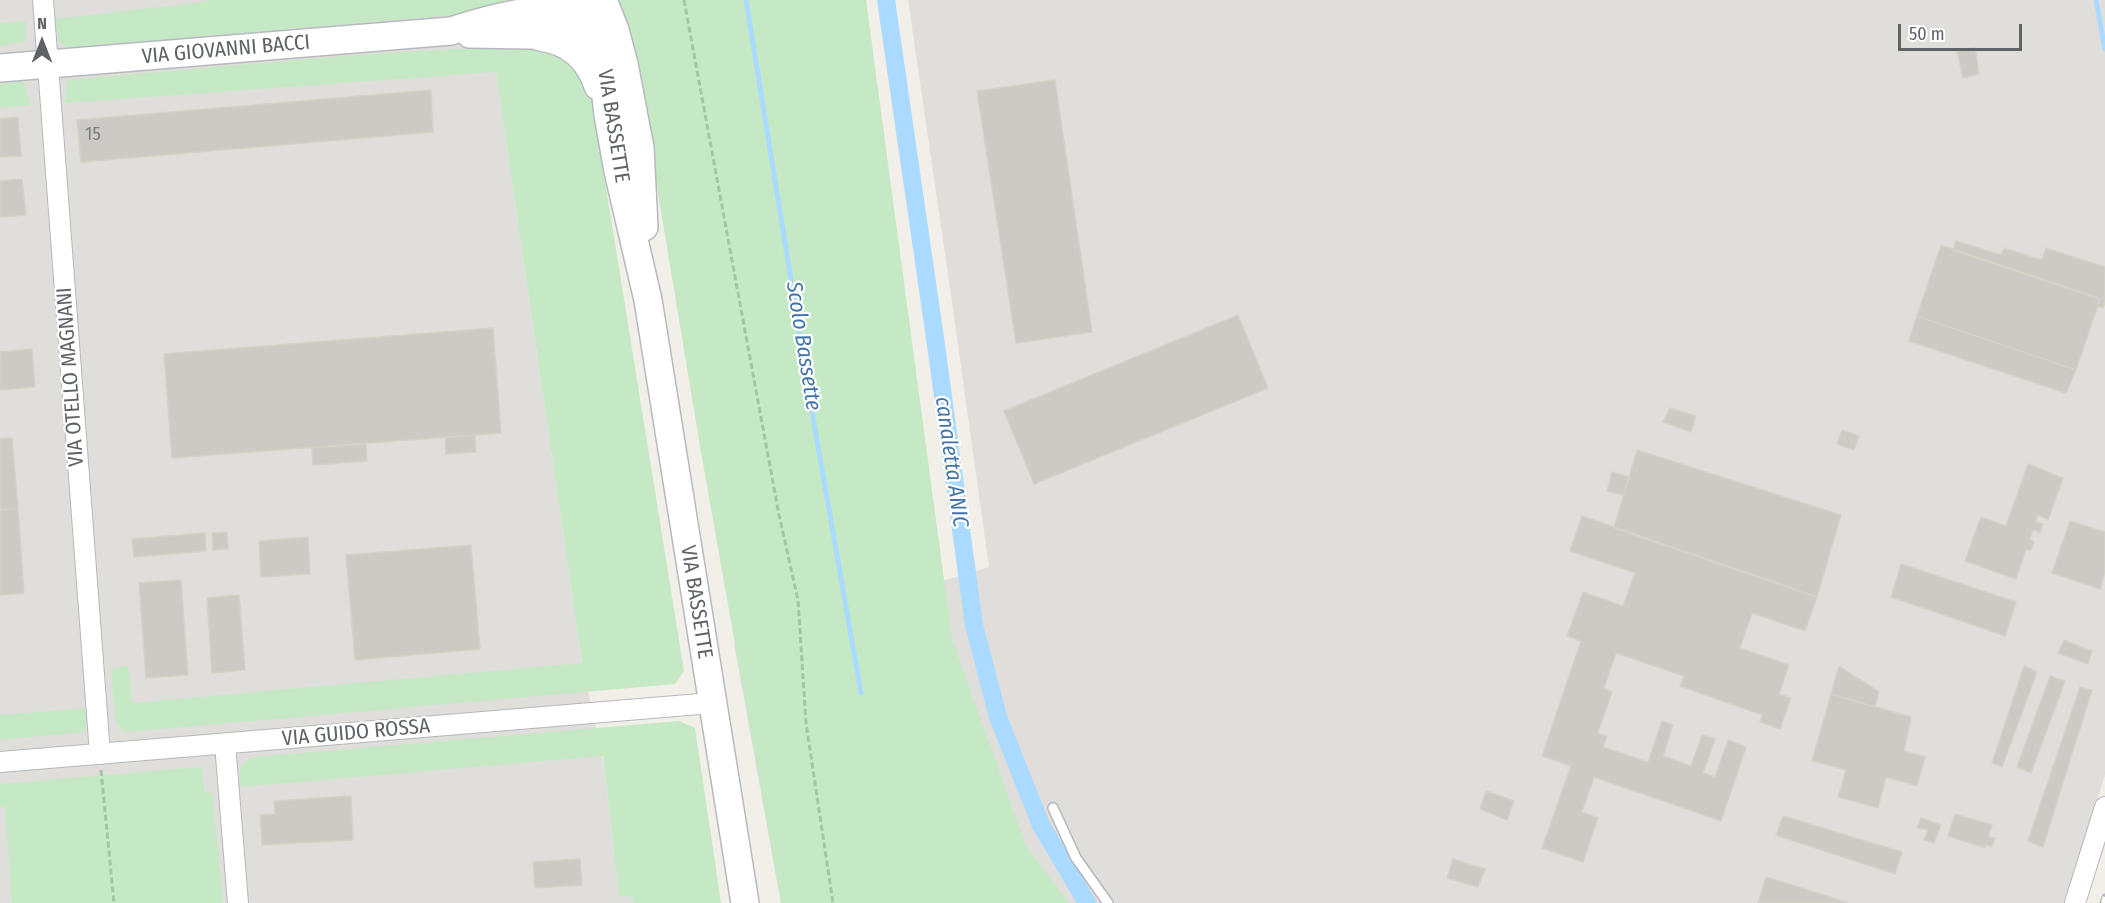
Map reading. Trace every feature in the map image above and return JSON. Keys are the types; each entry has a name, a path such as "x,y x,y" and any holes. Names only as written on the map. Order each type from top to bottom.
{"main road":[{"name":"VIA GIOVANNI BACCI","path":"0,68 451,31 465,34 528,16 591,13"},
{"name":"VIA BASSETTE","path":"591,13 602,60 608,116 618,171 648,300 745,903"},
{"name":"VIA BASSETTE","path":"591,13 615,30 624,64 640,148 648,300"},
{"name":"VIA GIOVANNI BACCI","path":"528,16 548,38 567,44 581,54 594,73 608,116"}],"street":[{"name":"VIA OTELLO MAGNANI","path":"43,0 100,754"},
{"name":"VIA GUIDO ROSSA","path":"0,762 712,704"},
{"path":"225,744 238,903"},
{"path":"2074,903 2105,807"}],"lane":[{"path":"1053,808 1076,858 1108,903"}],"path":[{"path":"684,0 779,515 798,600 806,723 833,903"},
{"path":"100,754 114,903"}],"shaded area":[{"path":"0,0 497,0 496,72 582,663 604,766 619,897 631,896 633,903 0,903"},
{"path":"908,0 2105,0 2105,775 2065,903 781,903 734,644 989,567"}],"green space":[{"path":"209,0 520,0 466,14 70,48 59,42 54,19"},
{"path":"611,0 866,0 952,639 1026,846 1069,903 781,903 701,452 646,121"},
{"path":"26,21 25,41 0,46 0,23"},
{"path":"512,46 558,52 588,76 684,671 675,684 127,732 118,726 115,718 111,669 128,666 132,703 582,663 496,72 65,103 67,80 369,54"},
{"path":"24,82 30,105 0,108 0,84"},
{"path":"85,708 86,726 83,732 0,740 0,715"},
{"path":"679,721 695,728 721,903 633,903 631,896 619,897 603,756 240,787 240,768 249,759 255,757"},
{"path":"202,767 204,793 212,793 223,903 12,903 5,807 0,807 0,784"}],"building":[{"path":"1975,48 1979,74 1963,78 1957,50"},
{"path":"1055,80 1092,332 1016,343 977,91"},
{"path":"431,90 433,132 81,162 77,120"},
{"path":"18,117 21,156 0,157 0,119"},
{"path":"22,179 26,215 0,217 0,181"},
{"path":"1956,241 2001,255 2004,248 2042,260 2046,248 2105,267 2103,308 2098,306 2100,299 1953,250"},
{"path":"1941,245 2100,299 2076,370 1917,316"},
{"path":"1238,315 1268,388 1034,484 1004,411"},
{"path":"1917,316 2076,370 2066,393 1909,341"},
{"path":"493,328 501,433 172,458 164,354"},
{"path":"32,349 35,387 0,390 0,352"},
{"path":"1670,408 1696,416 1691,432 1663,422"},
{"path":"1842,430 1859,436 1854,450 1837,444"},
{"path":"475,435 476,452 446,454 445,438"},
{"path":"12,438 18,508 0,510 0,439"},
{"path":"366,444 367,461 313,465 312,448"},
{"path":"1637,450 1841,515 1817,597 1614,528"},
{"path":"2028,464 2063,478 2048,520 2038,515 2035,522 2043,524 2040,533 2033,529 2030,539 2034,542 2031,550 2026,549 2016,579 1965,561 1981,517 2006,526"},
{"path":"1612,472 1629,477 1624,495 1607,491"},
{"path":"18,508 24,593 0,595 0,510"},
{"path":"1582,516 1817,597 1805,631 1752,613 1740,648 1789,665 1779,694 1791,698 1780,729 1760,722 1762,715 1680,686 1684,676 1616,653 1604,688 1612,692 1598,733 1607,736 1603,747 1648,762 1662,721 1673,725 1663,756 1691,766 1702,735 1715,739 1703,773 1715,777 1728,740 1746,747 1721,821 1594,777 1582,812 1598,818 1583,862 1542,848 1571,766 1542,756 1581,641 1567,636 1583,592 1623,606 1635,573 1570,551"},
{"path":"2070,521 2105,532 2105,572 2100,589 2052,573"},
{"path":"227,532 228,549 213,550 212,533"},
{"path":"205,533 206,551 134,557 132,539"},
{"path":"308,537 310,574 261,577 259,541"},
{"path":"471,545 480,649 355,660 346,555"},
{"path":"1901,564 2016,602 2005,636 1891,597"},
{"path":"181,580 188,675 146,678 139,583"},
{"path":"239,595 245,670 212,673 207,598"},
{"path":"2064,640 2092,651 2088,664 2058,653"},
{"path":"1839,666 1879,692 1875,707 1831,694"},
{"path":"2024,666 2037,672 2002,767 1992,763"},
{"path":"2050,676 2065,681 2031,773 2017,767"},
{"path":"2080,687 2092,690 2043,847 2028,841"},
{"path":"1831,694 1911,717 1904,751 1925,757 1917,786 1886,777 1878,808 1838,797 1846,770 1812,761"},
{"path":"1486,791 1514,801 1507,820 1480,809"},
{"path":"351,796 353,840 262,845 260,815 275,814 274,801"},
{"path":"1955,814 1992,825 1988,837 1995,838 1992,847 1986,845 1985,848 1948,836"},
{"path":"1783,816 1902,852 1895,874 1776,835"},
{"path":"1921,818 1941,825 1934,843 1924,840 1928,830 1917,828"},
{"path":"580,859 582,885 535,888 533,862"},
{"path":"1453,859 1485,869 1478,887 1447,878"},
{"path":"1766,877 1849,903 1758,903"}],"waterway":[{"name":"Scolo Bassette","path":"746,0 815,429 861,693"},
{"name":"canaletta ANIC","path":"886,0 974,625 998,717 1041,825 1087,903"},
{"name":"canaletta ANIC","path":"2096,0 2105,49"}],"railway":[{"path":"2103,903 2105,897"}]}
